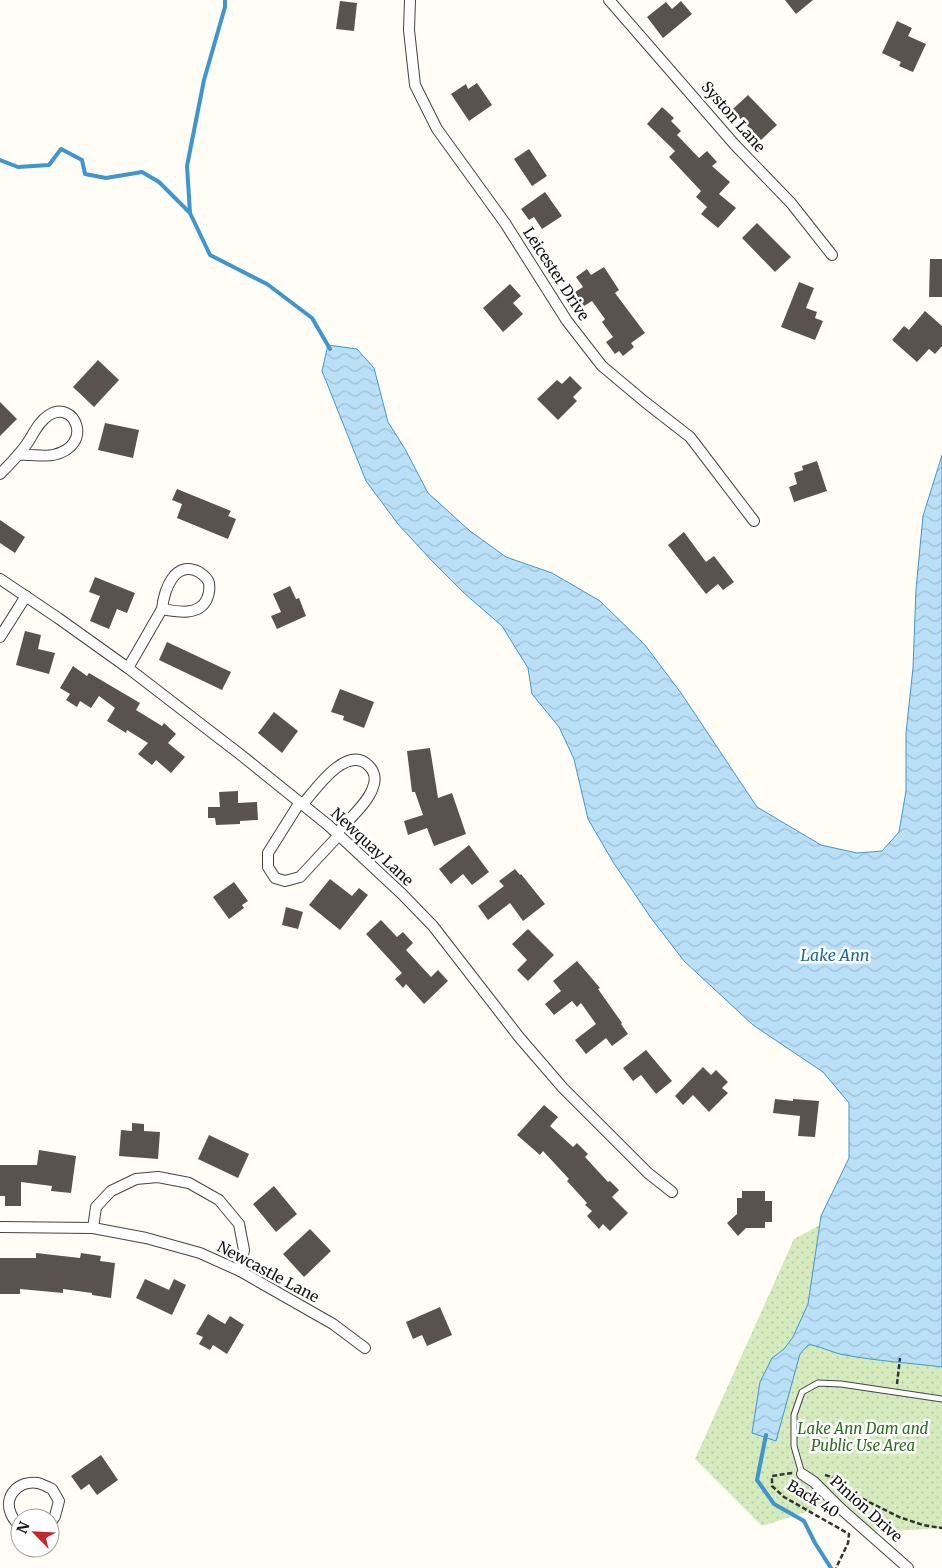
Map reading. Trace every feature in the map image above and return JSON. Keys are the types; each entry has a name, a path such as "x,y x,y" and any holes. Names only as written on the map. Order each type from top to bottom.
{"street":[{"name":"Leicester Drive","path":"410,0 409,30 415,85 437,129 505,223 568,321 602,366 690,437 754,521"},
{"name":"Syston Lane","path":"609,0 736,145 790,203 832,255"},
{"path":"0,474 28,443 40,421 51,414 61,412 70,415 77,423 78,433 73,444 64,451 52,455 18,455"},
{"path":"128,668 162,609 164,593 170,581 179,571 191,569 201,573 209,582 210,594 205,604 194,611 178,612 162,609"},
{"name":"Newquay Lane","path":"0,579 128,668 338,834 433,926 519,1037 563,1088 648,1174 672,1192"},
{"path":"0,637 26,596"},
{"path":"357,760 369,765 375,776 373,789 338,834 300,877 286,881 276,878 268,867 268,853 301,803 343,763 357,760"},
{"path":"93,1228 96,1207 111,1191 136,1179 158,1177 189,1183 219,1200 239,1224 244,1250 240,1271"},
{"name":"Newcastle Lane","path":"0,1227 93,1228 146,1238 200,1253 240,1271 333,1324 365,1348"},
{"name":"Pinion Drive","path":"802,1474 908,1568"},
{"path":"10,1514 4,1497 24,1484 37,1483 52,1489 59,1501 57,1508"}],"lane":[{"path":"802,1474 794,1446 794,1415 802,1392 818,1383 942,1399"}],"path":[{"path":"896,1392 900,1358"},
{"name":"Back 40","path":"802,1474 789,1472 772,1476 772,1486 784,1497 849,1534 848,1544 836,1568"},
{"name":"Back 40","path":"822,1475 832,1477 847,1491 898,1517 922,1525 942,1528"}],"green space":[{"name":"Lake Ann Dam and Public Use Area","path":"820,1225 808,1304 793,1337 784,1349 772,1358 760,1382 752,1433 776,1441 800,1354 808,1345 857,1357 942,1367 942,1528 879,1532 822,1507 762,1526 695,1459 794,1239"}],"water":[{"name":"Lake Ann","path":"328,345 357,349 374,368 388,422 405,449 428,493 470,531 506,557 552,573 600,601 645,645 681,693 757,807 821,845 857,853 882,851 899,832 906,791 906,733 913,668 916,589 923,516 942,455 942,1367 857,1357 808,1345 800,1354 776,1441 752,1433 760,1382 772,1358 784,1349 793,1337 808,1304 821,1216 849,1158 849,1103 823,1072 753,1025 684,961 651,918 613,862 588,819 574,759 559,727 532,694 528,668 502,626 464,593 431,560 398,524 366,481 322,371"}],"building":[{"path":"785,0 813,0 796,14"},
{"path":"340,1 357,3 354,31 336,29"},
{"path":"681,1 692,14 663,38 647,17 666,2 672,9"},
{"path":"897,21 912,28 908,36 926,44 913,72 899,66 901,62 882,53"},
{"path":"477,83 492,105 469,121 451,94 466,84 468,89"},
{"path":"748,95 777,125 761,140 732,110"},
{"path":"662,107 674,118 671,121 681,131 677,135 699,158 707,151 717,162 712,166 730,182 719,194 736,208 718,228 701,214 707,207 696,197 701,191 669,157 675,151 647,124"},
{"path":"529,149 547,176 532,186 514,159"},
{"path":"545,192 562,216 542,229 534,217 529,220 521,209"},
{"path":"757,223 791,257 775,272 742,238"},
{"path":"930,259 942,259 942,297 929,297"},
{"path":"604,267 619,290 615,293 645,333 631,343 634,347 623,356 619,351 615,354 606,342 613,337 602,322 605,319 592,301 584,306 575,292 583,287 576,277 587,269 591,275"},
{"path":"799,282 814,288 806,308 817,312 815,318 823,321 815,340 781,327"},
{"path":"510,284 521,296 513,303 523,314 503,332 483,308"},
{"path":"925,311 942,326 942,346 935,354 929,349 917,362 892,340 904,326 909,330"},
{"path":"98,360 119,380 94,407 73,387"},
{"path":"570,376 582,388 573,397 577,401 558,420 537,399 557,380 562,384"},
{"path":"0,402 17,419 0,436"},
{"path":"105,423 139,430 133,458 98,450"},
{"path":"817,461 827,491 794,502 789,487 797,484 794,473 803,470 802,466"},
{"path":"177,489 231,511 228,516 236,519 228,539 177,518 182,504 172,500"},
{"path":"0,520 25,537 15,553 0,543"},
{"path":"684,532 706,562 714,556 734,582 723,590 718,584 706,594 668,545"},
{"path":"95,577 135,593 127,613 117,609 109,629 90,621 100,596 89,592"},
{"path":"290,586 296,599 299,598 306,616 277,629 271,616 281,612 273,594"},
{"path":"25,631 41,635 38,649 55,653 49,674 16,665"},
{"path":"167,642 231,672 222,690 159,660"},
{"path":"73,666 87,676 89,673 140,703 136,710 162,726 164,723 176,734 168,743 185,757 171,773 156,760 152,765 138,754 148,743 127,730 126,733 107,721 115,708 99,696 91,708 80,701 77,707 66,700 70,694 60,688"},
{"path":"340,689 374,702 364,728 343,720 344,716 331,712"},
{"path":"274,712 298,731 282,753 258,733"},
{"path":"430,748 438,798 452,793 466,834 434,846 427,828 408,835 404,821 423,815 415,792 412,792 407,751"},
{"path":"238,791 238,803 257,802 258,820 240,821 240,824 216,825 215,818 208,818 208,807 220,807 219,792"},
{"path":"469,845 489,872 472,885 463,874 451,884 439,869"},
{"path":"515,869 545,904 523,921 510,903 488,920 478,906 504,886 499,881"},
{"path":"330,879 352,896 359,888 368,895 340,930 309,905"},
{"path":"234,882 248,901 242,905 244,908 229,919 213,897"},
{"path":"286,907 303,912 298,929 282,925"},
{"path":"381,920 397,937 403,932 413,943 406,950 431,977 438,970 448,981 424,1004 406,984 403,988 395,979 402,973 366,934"},
{"path":"528,929 554,955 528,981 517,970 527,960 512,944"},
{"path":"577,961 600,988 598,989 628,1034 612,1046 606,1038 586,1054 575,1040 596,1024 581,1003 577,1007 572,1001 554,1015 545,1004 561,991 553,981"},
{"path":"646,1050 672,1081 656,1094 641,1075 633,1081 623,1068"},
{"path":"703,1067 711,1075 716,1070 728,1082 722,1088 728,1093 709,1112 693,1095 683,1105 675,1096"},
{"path":"775,1099 819,1101 815,1137 798,1136 800,1116 773,1113"},
{"path":"544,1105 558,1117 550,1126 573,1147 577,1143 588,1154 585,1157 608,1182 610,1181 619,1190 612,1197 628,1213 610,1231 603,1224 599,1229 587,1216 592,1211 585,1205 587,1203 567,1181 569,1179 543,1151 540,1155 517,1135"},
{"path":"132,1123 144,1124 144,1131 160,1132 158,1159 119,1156 121,1130 132,1131"},
{"path":"209,1135 249,1154 238,1178 198,1159"},
{"path":"39,1150 76,1156 71,1193 51,1191 52,1186 21,1182 21,1206 5,1206 5,1196 0,1196 0,1165 37,1165"},
{"path":"274,1186 297,1214 276,1232 253,1204"},
{"path":"742,1191 765,1191 765,1201 772,1201 772,1222 765,1222 765,1228 746,1228 738,1236 727,1223 737,1214 737,1198 742,1198"},
{"path":"310,1229 331,1251 304,1277 283,1254"},
{"path":"36,1253 80,1258 81,1253 101,1256 100,1261 115,1263 111,1298 63,1289 63,1293 20,1289 20,1294 0,1294 0,1258 36,1258"},
{"path":"145,1279 169,1290 174,1279 186,1285 172,1315 136,1298"},
{"path":"440,1307 452,1335 427,1346 422,1335 413,1339 406,1322"},
{"path":"208,1314 225,1324 230,1316 244,1325 227,1354 213,1345 210,1350 199,1344 203,1337 196,1334"},
{"path":"101,1455 118,1480 97,1495 89,1484 81,1490 71,1476"}],"waterway":[{"path":"225,0 225,7 204,80 187,166 190,213 210,255 267,284 312,318 330,349"},
{"path":"0,160 18,167 49,165 61,149 82,160 85,174 106,178 142,172 159,182 190,213"},
{"path":"766,1435 757,1480 774,1504 804,1521 831,1568"}]}
